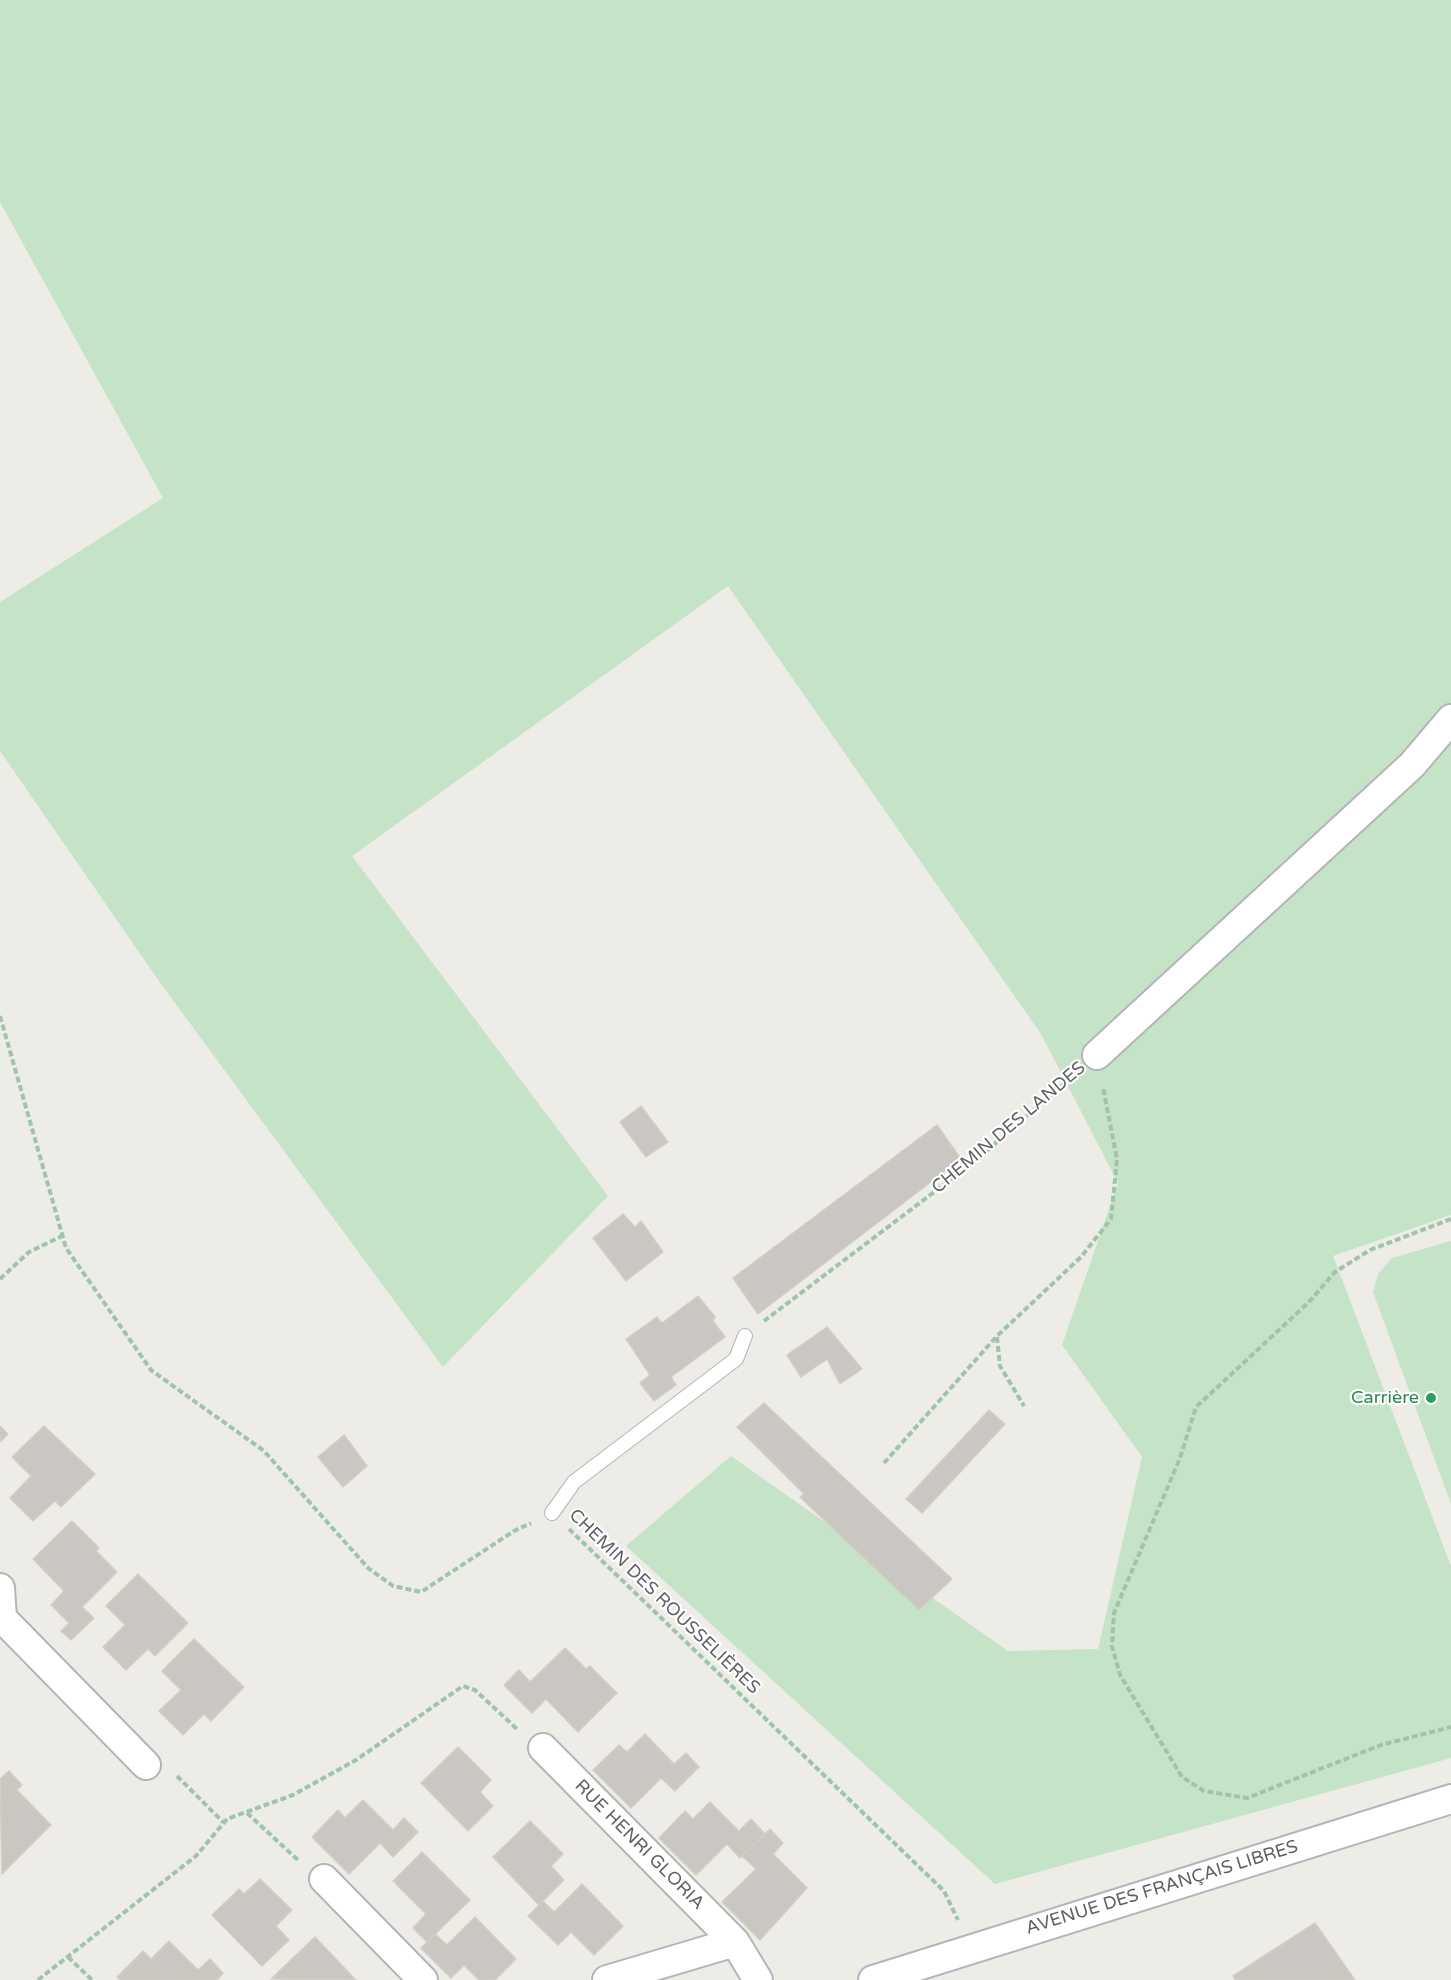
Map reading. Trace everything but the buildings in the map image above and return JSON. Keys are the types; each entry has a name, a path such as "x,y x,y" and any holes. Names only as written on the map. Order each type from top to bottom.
{"street":[{"name":"CHEMIN DES LANDES","path":"1097,1055 1412,765 1451,719"},
{"path":"0,1588 2,1618 146,1766"},
{"name":"RUE HENRI GLORIA","path":"543,1748 735,1942 758,1980"},
{"name":"AVENUE DES FRANÇAIS LIBRES","path":"873,1980 1451,1798"},
{"path":"324,1880 423,1980"},
{"path":"607,1980 735,1942"}],"lane":[{"path":"552,1513 574,1482 736,1359 744,1336"}],"path":[{"name":"CHEMIN DES ROUSSELIÈRES","path":"0,1016 66,1248 151,1370 264,1451 368,1568 393,1586 421,1592 514,1531 552,1513 944,1891 972,1947"},
{"path":"884,1462 997,1336 1081,1257 1111,1219 1117,1159 1097,1055"},
{"name":"CHEMIN DES LANDES","path":"744,1336 975,1161 1097,1055"},
{"path":"1451,1219 1370,1250 1335,1272 1308,1303 1196,1407 1180,1458 1114,1613 1112,1646 1120,1675 1182,1777 1204,1791 1247,1798 1381,1745 1451,1726"},
{"path":"0,1279 28,1252 62,1236"},
{"path":"997,1336 1000,1366 1024,1406"},
{"path":"38,1980 196,1856 223,1822 293,1795 356,1760 464,1686 475,1690 521,1732 543,1748"},
{"path":"146,1766 172,1772 223,1822"},
{"path":"247,1813 307,1868 324,1880"},
{"path":"68,1956 92,1980"}],"green space":[{"path":"0,0 1451,0 1451,1215 1333,1256 1451,1566 1451,1758 995,1884 626,1546 731,1456 1008,1651 1098,1649 1142,1457 1062,1345 1118,1183 1041,1034 728,586 352,856 608,1196 443,1367 161,984 0,751 0,602 163,498 0,202"},
{"name":"Carrière","path":"1451,1241 1451,1504 1373,1292 1378,1274 1392,1258"}],"place":[{"name":"Carrière","path":"1431,1398"}]}
